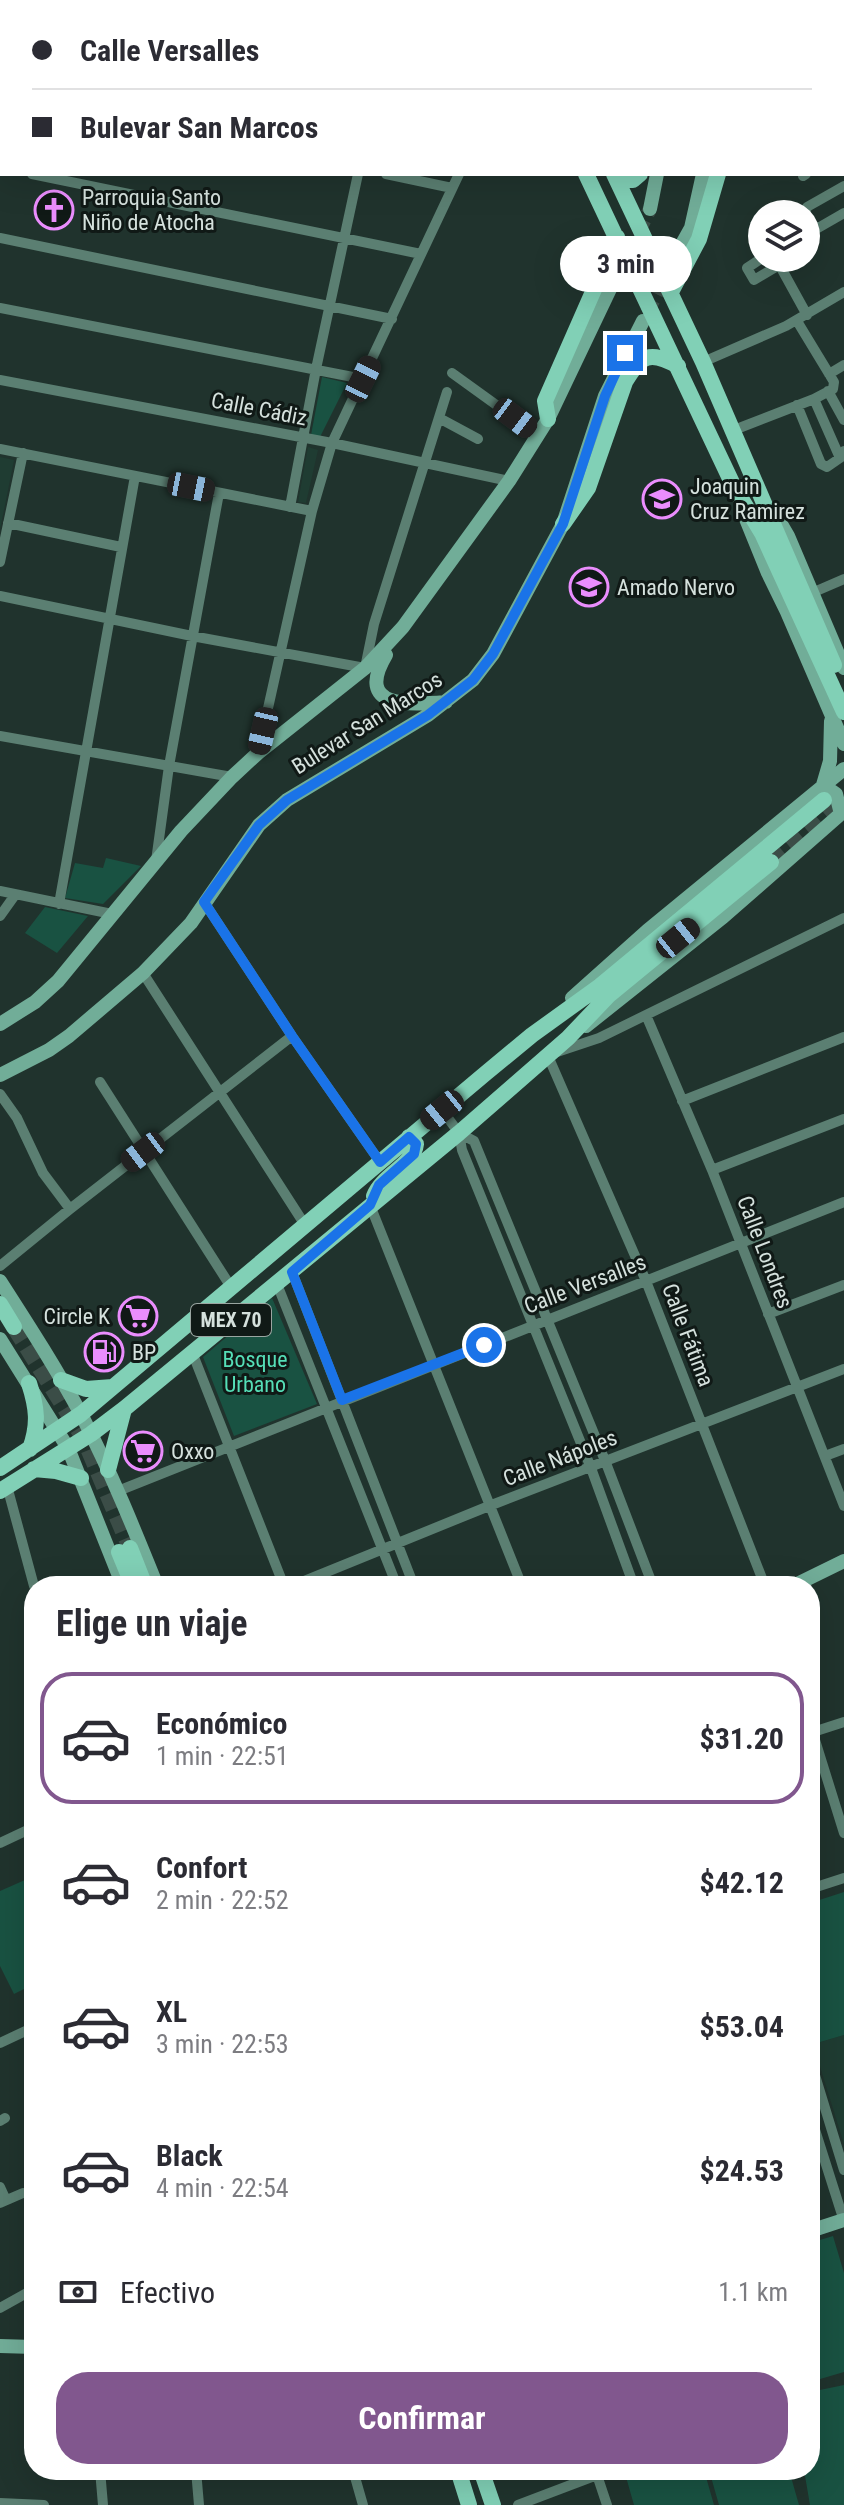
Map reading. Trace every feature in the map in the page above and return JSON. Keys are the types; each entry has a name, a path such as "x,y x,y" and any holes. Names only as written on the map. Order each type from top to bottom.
{"main road":[{"path":"587,176 734,487 773,556 839,715"},
{"path":"617,176 734,430 839,667 844,687"},
{"path":"619,176 633,180 638,176"},
{"path":"671,292 699,239 717,176"},
{"path":"548,419 545,401 617,237"},
{"path":"563,524 588,488 625,382 634,366 641,359 657,356 678,366"},
{"name":"MEX 70","path":"0,1468 81,1414 532,1035 600,986 823,792"},
{"name":"MEX 70","path":"4,1489 91,1434 292,1272 550,1055 609,995 771,862"},
{"path":"370,1205 376,1189 414,1154 416,1144 409,1137"},
{"path":"0,1304 5,1330"},
{"path":"61,1380 86,1389 113,1387"},
{"path":"29,1383 38,1413 30,1449"},
{"path":"108,1470 124,1409"},
{"path":"34,1469 81,1478"},
{"path":"130,1576 124,1550 139,1576"},
{"path":"461,2480 469,2505"},
{"path":"484,2480 493,2505"}],"street":[{"path":"42,176 421,254"},
{"path":"290,507 358,176"},
{"path":"395,176 452,188"},
{"path":"258,753 312,511 332,443 458,176"},
{"path":"650,209 657,176"},
{"path":"677,253 691,228 703,176"},
{"path":"819,200 844,186"},
{"path":"820,227 844,213"},
{"path":"0,238 392,319"},
{"path":"749,272 754,280 769,272"},
{"path":"734,430 814,399 835,386 783,272"},
{"name":"Bulevar San Marcos","path":"0,1024 35,1002 58,981 155,862 232,777 365,668 403,627 509,481 548,419 610,289"},
{"path":"703,362 754,342 844,292"},
{"path":"0,308 363,379"},
{"name":"Bulevar San Marcos","path":"0,1075 69,1036 143,973 191,923 259,825 287,800 447,702 473,680 493,654 563,524 605,396 643,321"},
{"path":"829,374 844,365"},
{"path":"452,373 538,435"},
{"name":"Calle Cádiz","path":"0,380 332,443 509,481"},
{"path":"828,391 844,420"},
{"path":"0,596 365,668 374,624 447,392"},
{"path":"797,405 821,464 827,467 842,455 814,399"},
{"path":"439,418 478,439"},
{"path":"0,449 312,511"},
{"path":"0,562 23,453"},
{"path":"59,904 135,476"},
{"path":"757,484 788,536 814,592 839,667"},
{"path":"734,487 768,573 839,715 844,744"},
{"path":"155,862 169,766 219,493"},
{"path":"8,523 121,547"},
{"path":"814,592 844,579"},
{"path":"403,627 377,670 375,678 380,694 388,700 412,705 447,702"},
{"path":"839,715 823,792 836,794 842,813"},
{"path":"0,736 232,777"},
{"name":"MEX 70","path":"823,792 844,769"},
{"name":"MEX 70","path":"568,1038 605,1013 723,917 842,813"},
{"path":"0,891 112,914"},
{"path":"0,916 15,895"},
{"path":"204,902 380,1162"},
{"path":"550,1055 599,1038 844,918"},
{"path":"143,973 305,1225"},
{"name":"Calle Londres","path":"646,1015 712,1170 844,1506"},
{"path":"0,1266 292,1036"},
{"path":"682,1101 844,1037"},
{"name":"Calle Fátima","path":"550,1055 646,1281 761,1576"},
{"path":"100,1082 231,1287"},
{"path":"0,1094 17,1118 43,1173 70,1209"},
{"path":"442,1110 459,1133 474,1141 649,1576"},
{"path":"712,1170 844,1119"},
{"path":"459,1133 462,1150 591,1468 630,1576"},
{"name":"Calle Versalles","path":"118,1491 844,1202"},
{"path":"370,1205 518,1576"},
{"path":"292,1272 410,1576"},
{"path":"0,1281 81,1414 118,1491 153,1576"},
{"path":"277,1284 393,1576"},
{"path":"768,1314 844,1285"},
{"path":"5,1330 29,1383 68,1448 119,1576"},
{"path":"192,1352 280,1576"},
{"name":"Calle Nápoles","path":"316,1576 844,1369"},
{"path":"825,1456 844,1449"},
{"path":"4,1489 31,1576"},
{"path":"813,1576 844,1561"},
{"path":"820,1728 844,1722"},
{"path":"820,1758 844,1833"},
{"path":"0,1842 24,1831"},
{"path":"820,1886 844,1878"},
{"path":"0,2043 24,2032"},
{"path":"820,2092 844,2170"},
{"path":"820,2145 844,2221 820,2228"},
{"path":"0,2187 3,2202 23,2193"},
{"path":"0,2308 24,2295"},
{"path":"0,2346 24,2347"},
{"path":"101,2480 103,2505"},
{"path":"197,2480 199,2505"},
{"path":"356,2480 363,2505"},
{"path":"518,2505 578,2480"},
{"path":"599,2480 607,2505"},
{"path":"0,2503 44,2505"}],"shaded area":[{"path":"308,447 318,450 306,503 298,502"},
{"path":"0,457 14,460 0,530"},
{"path":"844,2035 844,2144 820,2067 820,2042"}],"green space":[{"path":"322,377 347,383 320,437 311,435"},
{"path":"106,858 141,866 103,904 65,898 75,863 103,868"},
{"path":"45,907 88,916 57,953 25,933"},
{"name":"Bosque Urbano","path":"272,1298 317,1404 234,1436 203,1357"},
{"path":"24,1880 24,1989 14,1994 0,1966 0,1891"},
{"path":"844,1892 844,2035 820,2042 820,1900"},
{"path":"833,2236 844,2273 844,2372 820,2379 820,2240"},
{"path":"844,2385 844,2505 810,2505 806,2480 820,2480 820,2390"},
{"path":"627,2480 707,2480 714,2505 634,2505"},
{"path":"712,2480 792,2480 799,2505 719,2505"}],"tunnel":[{"path":"610,289 650,209"},
{"path":"647,313 677,253"},
{"path":"771,862 844,800"},
{"path":"14,1327 84,1439 130,1548"}],"place":[{"name":"Parroquia Santo Niño de Atocha","path":"54,210"},
{"name":"Joaquin Cruz Ramirez","path":"662,499"},
{"name":"Amado Nervo","path":"589,587"},
{"name":"Circle K","path":"138,1316"},
{"name":"BP","path":"104,1352"},
{"name":"Oxxo","path":"143,1451"}],"route":[{"path":"484,1345 342,1400 292,1272 370,1205 379,1185 414,1154 416,1144 409,1137 380,1162 204,902 259,825 287,800 447,702 473,680 493,654 563,524 605,396 625,353"}]}
